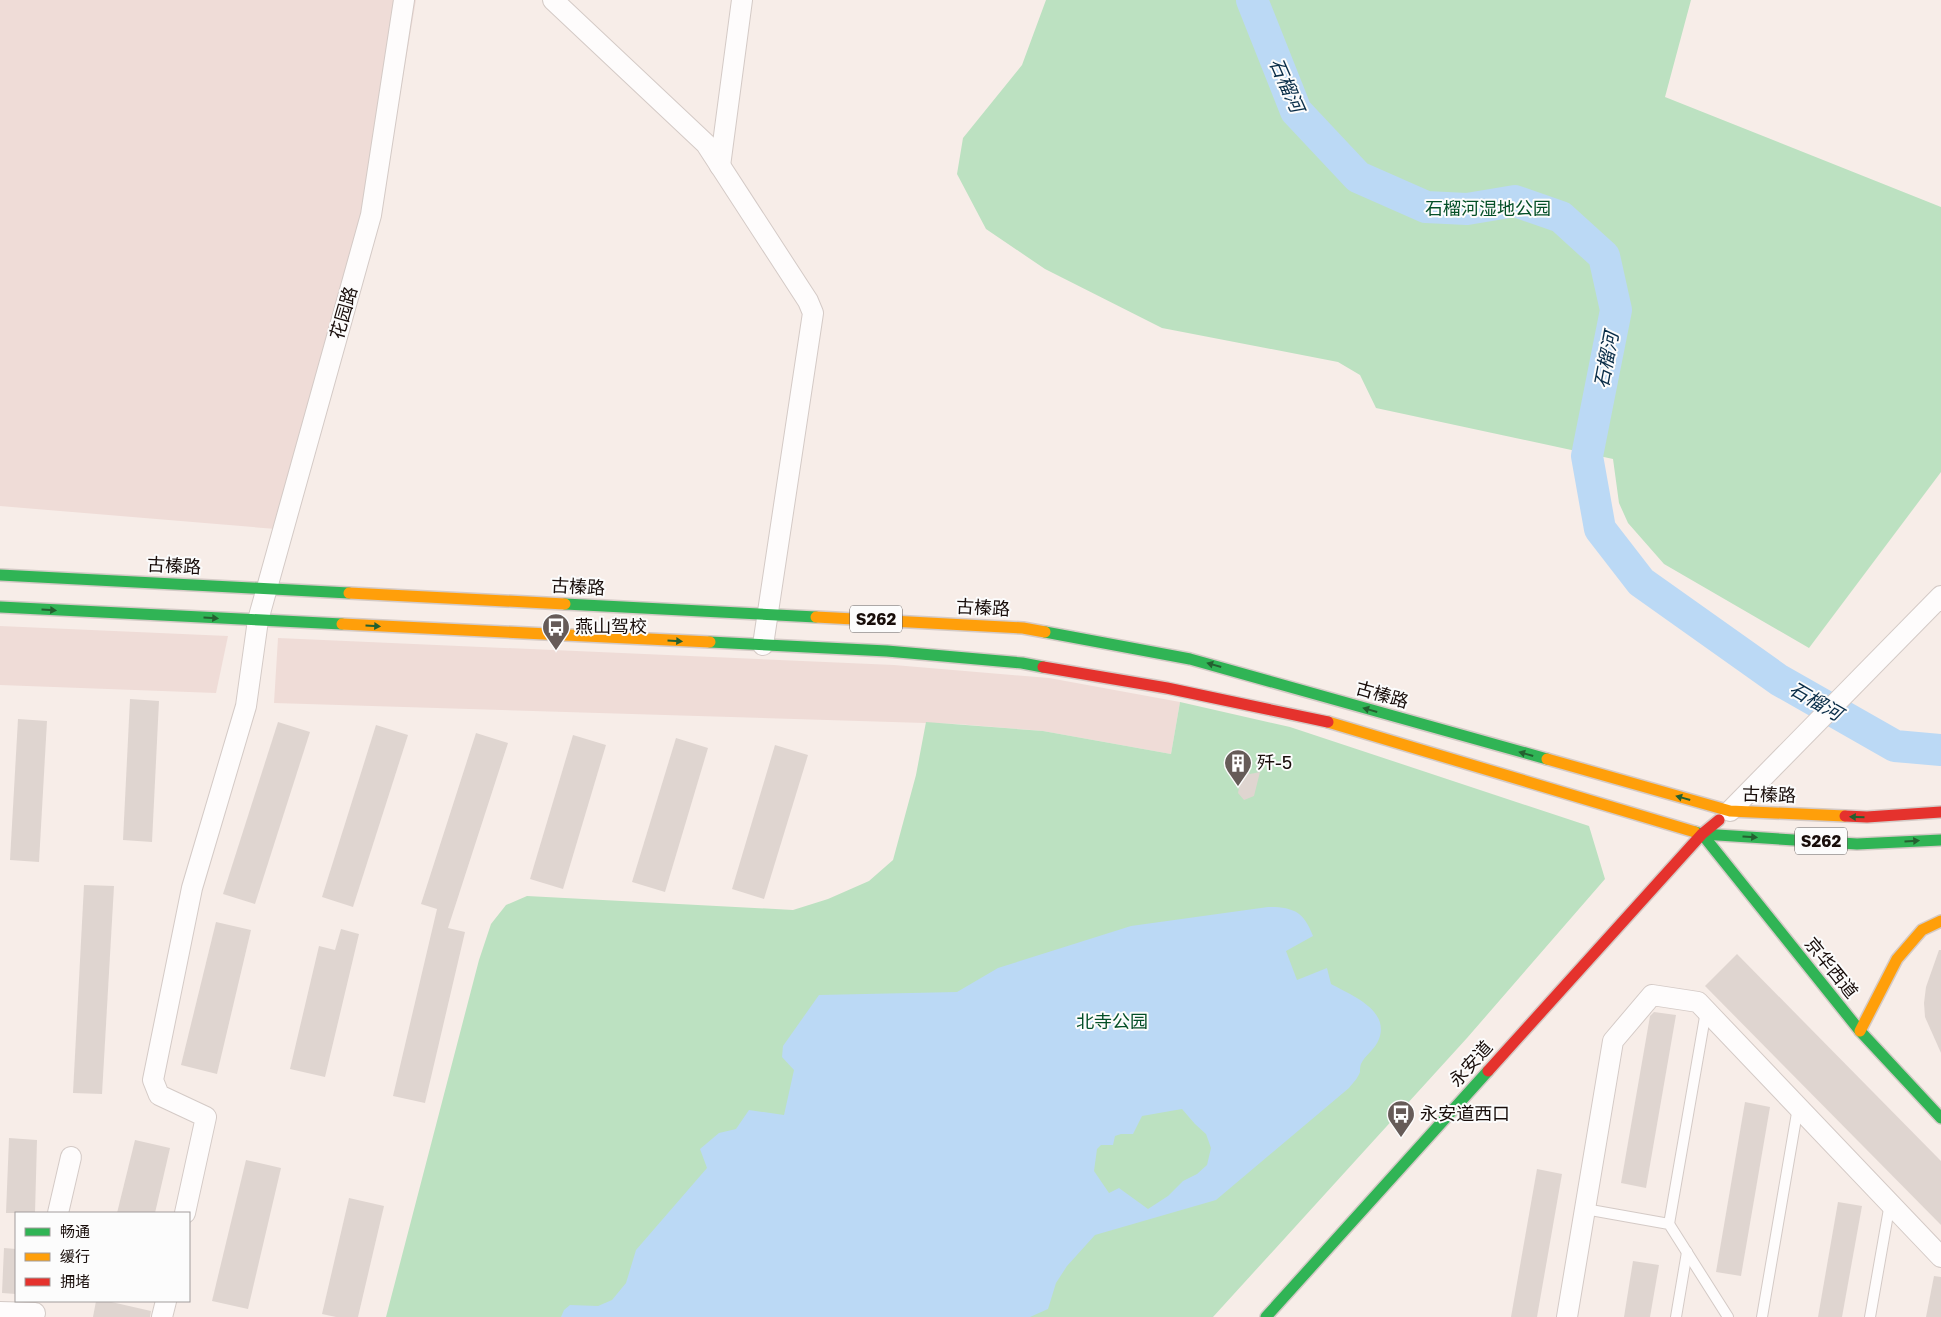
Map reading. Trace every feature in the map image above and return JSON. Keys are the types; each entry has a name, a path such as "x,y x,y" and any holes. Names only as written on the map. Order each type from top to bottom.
{"main road":[{"name":"古榛路","path":"0,575 1023,628 1190,659 1730,811 1867,817 1941,812"},
{"name":"S262","path":"0,608 887,651 1022,663 1167,688 1314,718 1702,834 1857,844 1941,840"},
{"name":"永安道","path":"1266,1317 1702,834 1730,811"},
{"name":"京华西道","path":"1702,834 1860,1031 1941,1118"},
{"path":"1860,1031 1896,959 1922,930 1941,921"}],"street":[{"name":"花园路","path":"185,1212 206,1117 159,1095 153,1080 192,888 246,706 258,620 371,215 404,0"},
{"path":"552,0 706,144 808,301 813,313 763,645"},
{"path":"720,166 742,0"},
{"path":"1730,811 1941,596"},
{"path":"1567,1317 1613,1041 1652,995 1698,1002 1941,1257"},
{"path":"58,1212 70,1157"},
{"path":"162,1317 166,1302"},
{"path":"0,1312 36,1310"}],"lane":[{"path":"1706,1011 1669,1224 1728,1317"},
{"path":"1762,1317 1798,1107"},
{"path":"1870,1317 1890,1204"},
{"path":"1585,1209 1669,1224"},
{"path":"1676,1317 1687,1252"}],"shaded area":[{"path":"0,0 416,0 380,213 288,530 0,506"},
{"path":"0,626 228,636 216,693 0,685"},
{"path":"278,638 894,665 1049,678 1180,702 1171,754 1043,731 957,724 274,703"}],"green space":[{"name":"石榴河湿地公园","path":"1046,0 1691,0 1665,97 1941,207 1941,472 1809,648 1664,564 1628,523 1619,503 1613,459 1376,408 1360,375 1338,362 1162,328 1045,269 986,229 957,174 963,138 1022,65"},
{"name":"北寺公园","path":"1180,702 1290,727 1589,826 1605,879 1467,1038 1213,1317 386,1317 479,960 491,924 506,905 527,896 793,910 828,899 869,881 893,860 916,775 926,722 1043,731 1171,754"}],"water":[{"path":"1268,907 1291,910 1302,916 1313,936 1286,951 1297,980 1327,968 1331,984 1367,1005 1379,1020 1381,1029 1379,1039 1363,1061 1359,1074 1349,1088 1216,1200 1095,1235 1067,1266 1056,1283 1048,1309 1030,1317 561,1317 564,1310 570,1305 598,1306 612,1300 626,1283 636,1250 707,1168 700,1149 719,1133 736,1129 749,1110 784,1115 794,1070 782,1057 783,1046 819,995 957,992 998,968 1131,926","holes":["1182,1109 1206,1134 1211,1148 1207,1165 1197,1174 1183,1181 1168,1196 1148,1209 1119,1188 1109,1193 1094,1171 1097,1149 1101,1145 1113,1145 1115,1136 1133,1134 1142,1116"]}],"building":[{"path":"130,699 159,701 152,842 123,840"},
{"path":"18,719 47,721 39,862 10,860"},
{"path":"278,722 310,732 255,904 223,894"},
{"path":"376,725 408,735 353,907 322,897"},
{"path":"476,733 508,743 448,928 465,932 425,1103 393,1096 437,909 421,904"},
{"path":"573,735 606,745 563,889 530,879"},
{"path":"676,738 708,748 665,892 632,882"},
{"path":"775,745 808,755 764,899 732,889"},
{"name":"歼-5","path":"1243,769 1250,774 1260,772 1254,796 1244,800 1238,793"},
{"path":"84,885 114,886 102,1094 73,1093"},
{"path":"216,922 251,930 217,1074 181,1065"},
{"path":"341,929 359,934 325,1077 290,1069 319,946 335,950"},
{"path":"1939,950 1941,950 1941,1053 1925,1017 1924,1003 1926,987"},
{"path":"1737,954 1941,1161 1941,1225 1705,986"},
{"path":"1654,1012 1676,1015 1646,1188 1621,1183 1650,1016"},
{"path":"1745,1102 1770,1107 1741,1276 1716,1272"},
{"path":"9,1138 37,1140 35,1212 6,1213"},
{"path":"135,1140 170,1148 155,1212 117,1212"},
{"path":"246,1160 281,1168 248,1309 212,1301"},
{"path":"1537,1169 1562,1174 1537,1317 1511,1317"},
{"path":"349,1198 384,1206 358,1317 336,1317 322,1314"},
{"path":"1838,1202 1862,1206 1842,1317 1818,1317"},
{"path":"4,1248 15,1249 15,1294 2,1293"},
{"path":"1633,1261 1659,1265 1650,1317 1624,1317"},
{"path":"1934,1276 1941,1277 1941,1317 1926,1317"},
{"path":"96,1302 111,1302 151,1311 150,1317 93,1317"}],"waterway":[{"name":"石榴河","path":"1252,0 1296,111 1358,177 1426,207 1467,209 1515,201 1561,217 1604,256 1616,310 1587,456 1600,529 1641,582 1779,680 1895,746 1941,750"}],"traffic: fast":[{"path":"0,575 349,593"},
{"path":"565,604 816,617"},
{"path":"0,607 342,624"},
{"path":"1045,632 1190,659 1547,759"},
{"path":"710,642 887,651 1022,663 1043,667"},
{"path":"1695,832 1857,844 1941,840"},
{"path":"1702,834 1860,1031 1941,1118"},
{"path":"1266,1317 1488,1071"}],"traffic: slow":[{"path":"349,593 565,604"},
{"path":"816,617 1023,628 1045,632"},
{"path":"342,624 710,642"},
{"path":"1328,722 1695,832"},
{"path":"1547,759 1730,811 1845,816"},
{"path":"1860,1031 1897,959 1922,930 1941,921"}],"traffic: jam":[{"path":"1043,667 1167,688 1328,722"},
{"path":"1845,816 1867,817 1941,812"},
{"path":"1488,1071 1702,834 1719,820"}],"place":[{"name":"燕山驾校","path":"556,651"},
{"name":"歼-5","path":"1238,787"},
{"name":"永安道西口","path":"1401,1138"}]}
